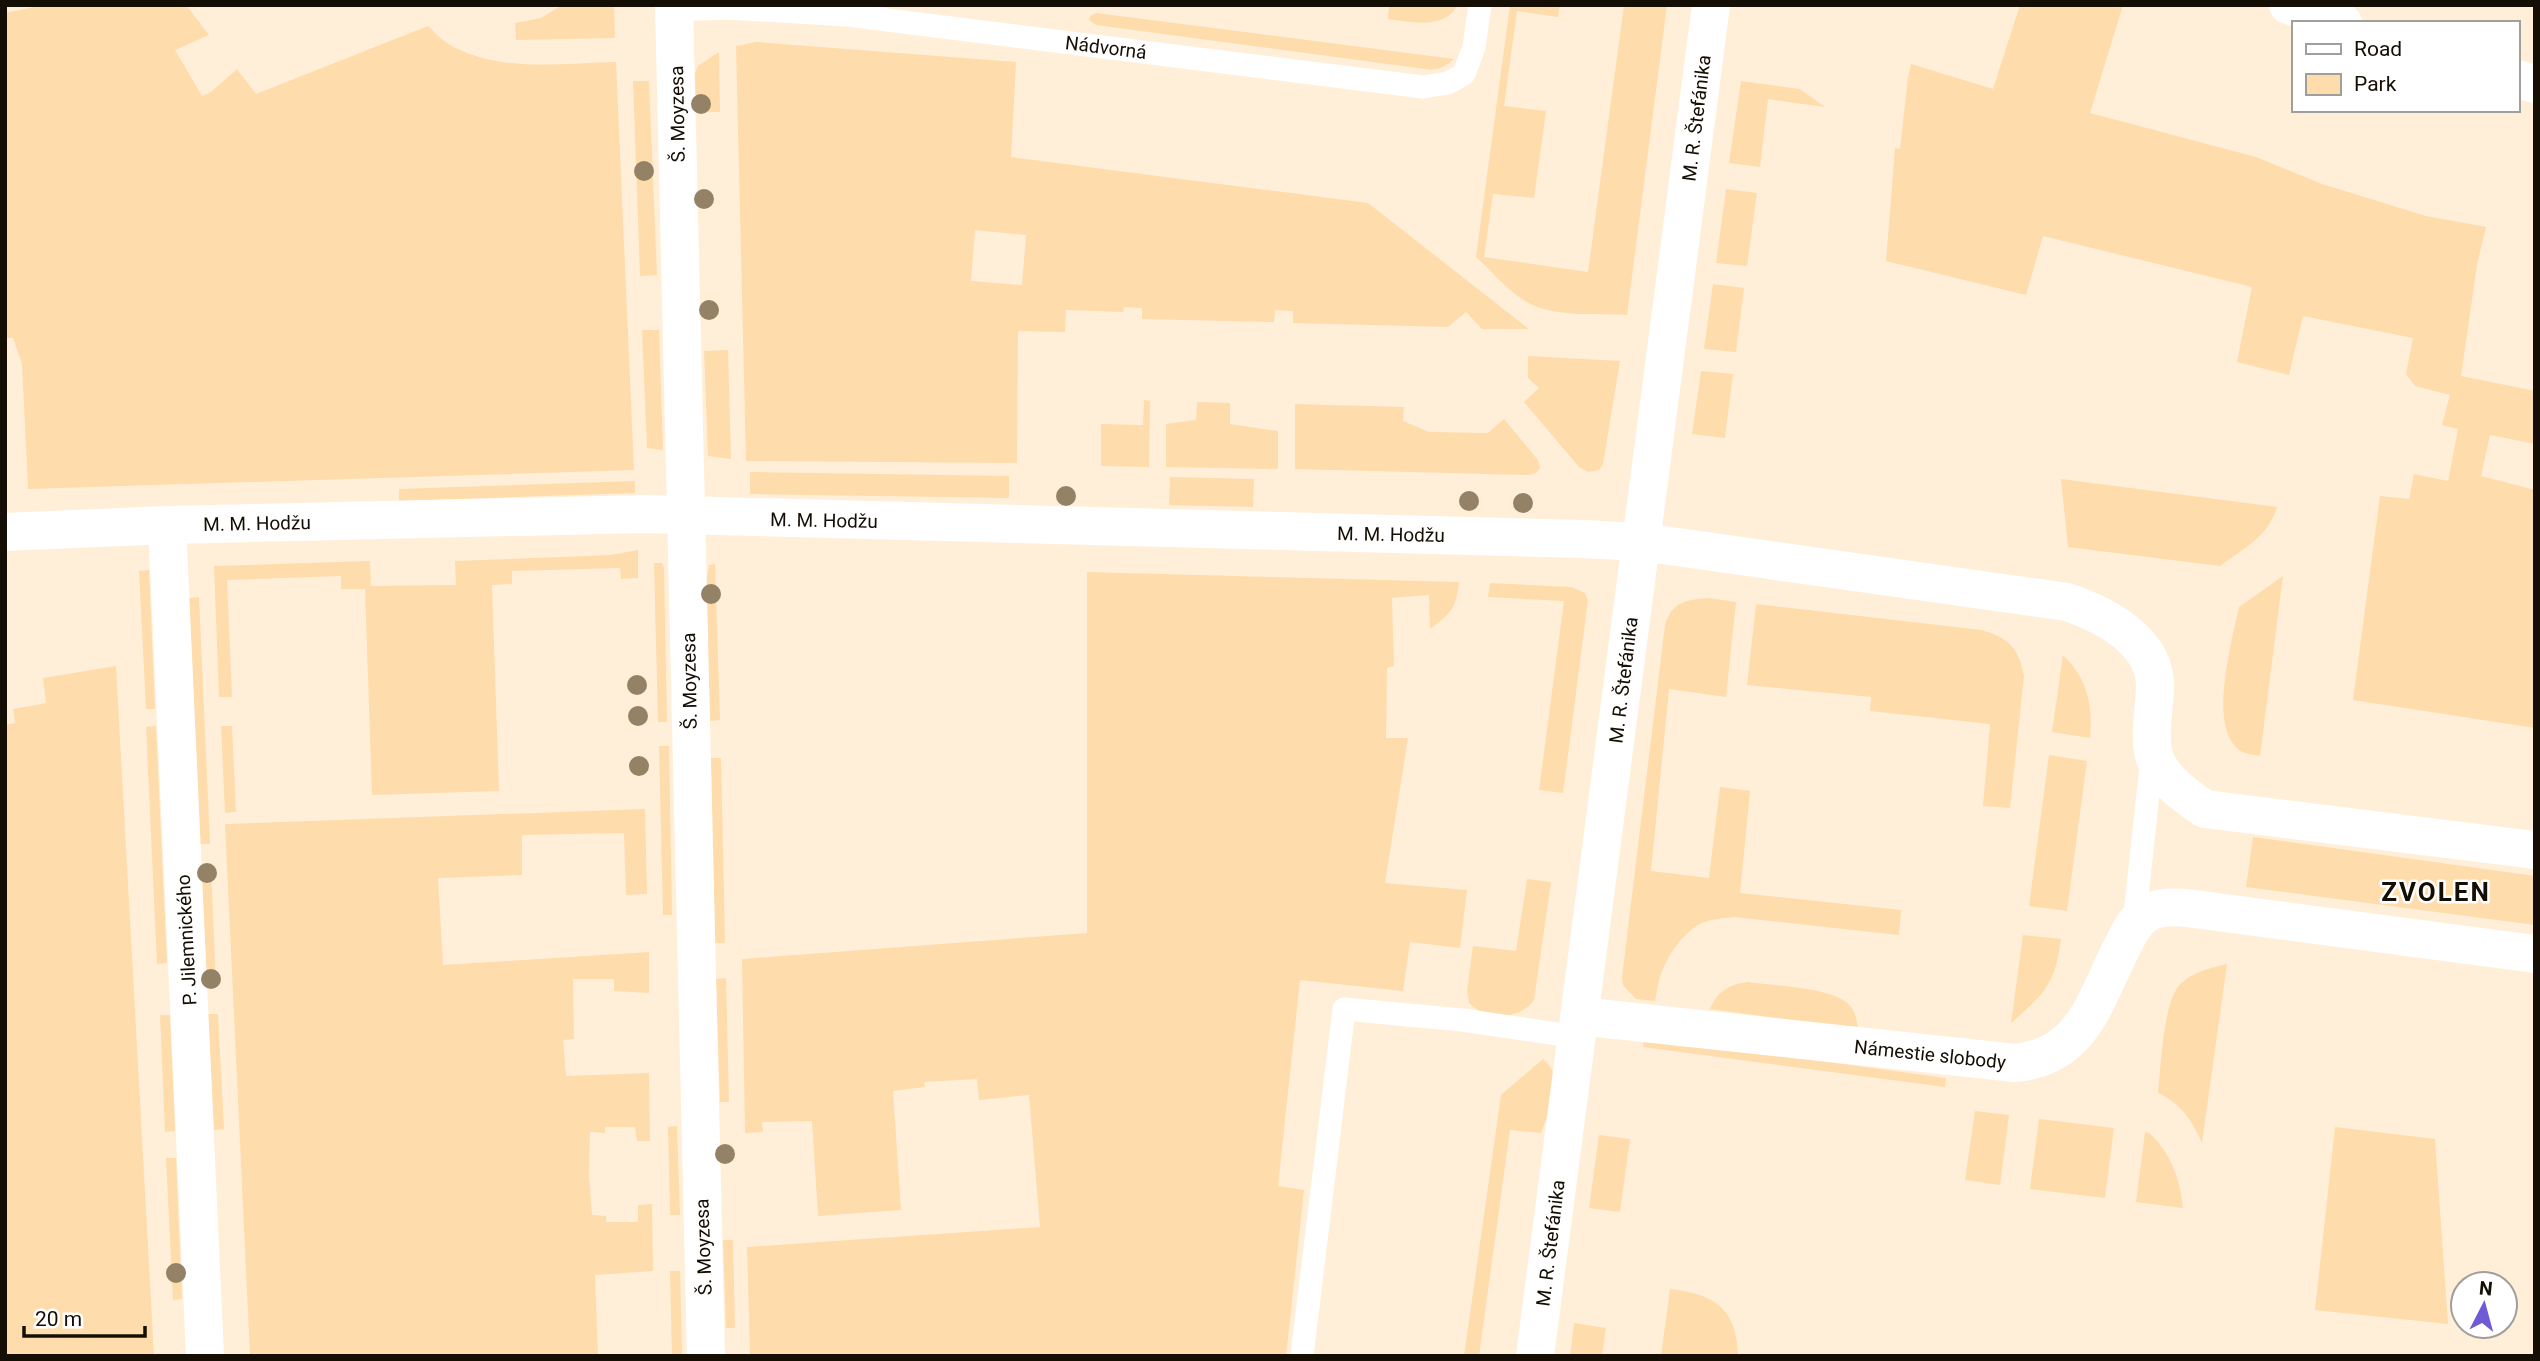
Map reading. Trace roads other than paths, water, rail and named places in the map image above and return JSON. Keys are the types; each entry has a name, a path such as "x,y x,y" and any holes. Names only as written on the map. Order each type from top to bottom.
{"street":[{"name":"M. R. Štefánika","path":"1535,1356 1711,5"},
{"path":"2288,5 2337,21"},
{"name":"Š. Moyzesa","path":"674,8 706,1356"},
{"name":"M. M. Hodžu","path":"5,532 167,525 645,514 1642,541"},
{"name":"P. Jilemnického","path":"167,525 205,1356"},
{"path":"1642,541 2067,602 2099,614 2125,631 2142,651 2150,664 2155,681 2153,752 2173,786 2205,810 2535,850"},
{"path":"2134,923 2146,913 2172,907 2535,954"},
{"name":"Námestie slobody","path":"1578,1026 2026,1062 2050,1055 2076,1035 2093,1009 2134,923"}],"lane":[{"name":"Nádvorná","path":"674,8 727,8 848,15 905,14 1423,87 1448,83 1464,74 1474,47 1480,5"},
{"path":"2134,923 2153,752"},
{"path":"1303,1356 1344,1009 1462,1020 1578,1026"}],"district":[{"name":"ZVOLEN","path":"2436,892"}]}
